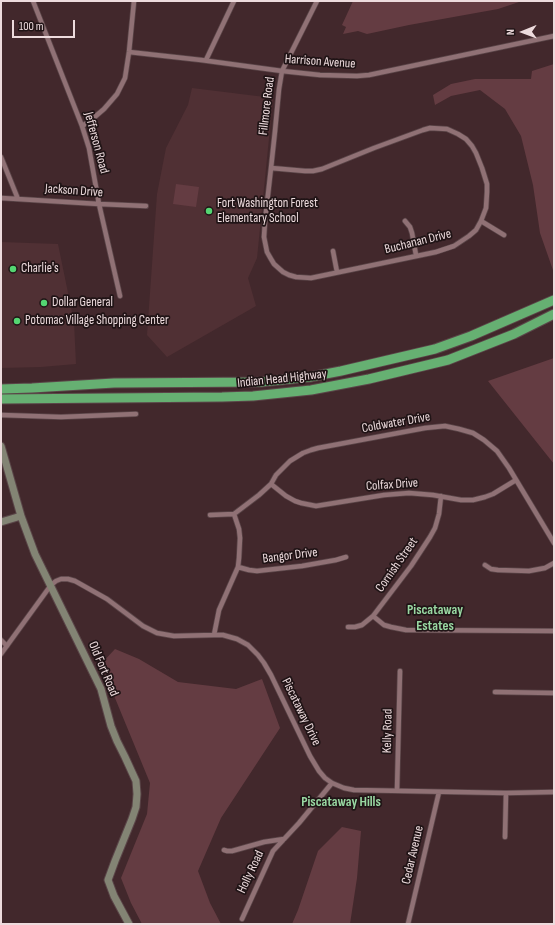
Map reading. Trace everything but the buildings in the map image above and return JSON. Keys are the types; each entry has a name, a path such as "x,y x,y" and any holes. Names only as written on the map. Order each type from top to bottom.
{"highway":[{"name":"Indian Head Highway","path":"1,389 114,383 261,382 310,377 435,348 471,336 554,300"},
{"name":"Indian Head Highway","path":"1,399 222,397 253,396 311,390 369,379 448,360 514,334 554,314"}],"main road":[{"name":"Old Fort Road","path":"1,446 21,516 35,554 101,689 111,726 136,781 136,807 108,877 114,896 129,924"},
{"path":"1,522 21,516"}],"street":[{"name":"Jefferson Road","path":"33,1 82,126 120,296"},
{"path":"82,126 100,113 117,94 125,78 134,1"},
{"path":"206,60 234,1"},
{"name":"Fillmore Road","path":"265,221 282,71 317,1"},
{"name":"Harrison Avenue","path":"129,52 206,60 282,71 357,76 369,75 554,36"},
{"name":"Buchanan Drive","path":"265,221 264,237 267,252 274,264 283,272 296,277 311,278 436,252 454,246 476,230 486,208 487,184 482,168 472,146 466,139 447,129 430,128 423,130 322,169 313,171 271,168"},
{"path":"1,157 18,199"},
{"name":"Jackson Drive","path":"1,198 146,206"},
{"path":"405,221 410,227 412,233 416,255"},
{"path":"481,221 504,235"},
{"path":"333,251 337,272"},
{"path":"1,416 61,417 136,414"},
{"name":"Coldwater Drive","path":"234,514 271,484 276,475 290,461 303,453 318,448 426,428 454,427 473,433 484,440 503,459 554,543"},
{"name":"Colfax Drive","path":"271,484 295,501 316,506 384,495 409,493 441,496 461,500 472,500 493,494 516,480"},
{"name":"Cornish Street","path":"348,627 362,625 373,616 411,566 430,537 434,528 439,514 441,496"},
{"path":"210,515 234,514 240,538 238,567 219,610 214,635"},
{"name":"Bangor Drive","path":"238,567 258,571 302,566 346,557"},
{"path":"485,565 491,569 498,570 529,571 545,568 554,563"},
{"name":"Piscataway Drive","path":"51,585 61,579 75,581 107,599 143,626 157,633 174,636 214,635 231,637 248,645 264,662 316,767 322,775 332,783 344,788 354,790 439,792 554,792"},
{"path":"1,654 51,585"},
{"path":"373,616 384,625 406,630 554,632"},
{"path":"1,640 7,646"},
{"name":"Kelly Road","path":"397,791 400,671"},
{"path":"495,692 554,693"},
{"name":"Holly Road","path":"242,918 273,851 299,823 332,783"},
{"name":"Cedar Avenue","path":"408,924 439,792"},
{"path":"505,837 506,793"},
{"path":"224,850 232,851 264,842 284,839"}],"shaded area":[{"path":"353,1 522,1 498,9 367,34 358,31 343,34 346,27 342,25"},
{"path":"554,64 554,273 540,233 533,185 521,136 505,109 480,90 451,96 435,105 433,95 451,84 475,79 531,79 532,71"},
{"name":"Fort Washington Forest Elementary School","path":"192,88 273,98 257,258 248,278 256,306 167,357 147,335 157,194 166,148 188,105"},
{"path":"176,184 199,187 196,207 173,204"},
{"name":"Potomac Village Shopping Center","path":"1,242 58,244 74,322 76,364 1,368"},
{"path":"554,358 554,464 488,381"},
{"path":"115,649 139,659 178,682 236,689 262,679 280,728 221,818 198,871 210,903 221,924 142,924 131,903 121,878 147,814 150,783 101,664"},
{"path":"342,827 361,831 357,878 350,924 292,924 318,851"}],"place":[{"name":"Fort Washington Forest Elementary School","path":"209,211"},
{"name":"Charlie's","path":"13,269"},
{"name":"Dollar General","path":"44,303"},
{"name":"Potomac Village Shopping Center","path":"17,321"}],"district":[{"name":"Piscataway Estates","path":"435,618"},
{"name":"Piscataway Hills","path":"341,802"}]}
